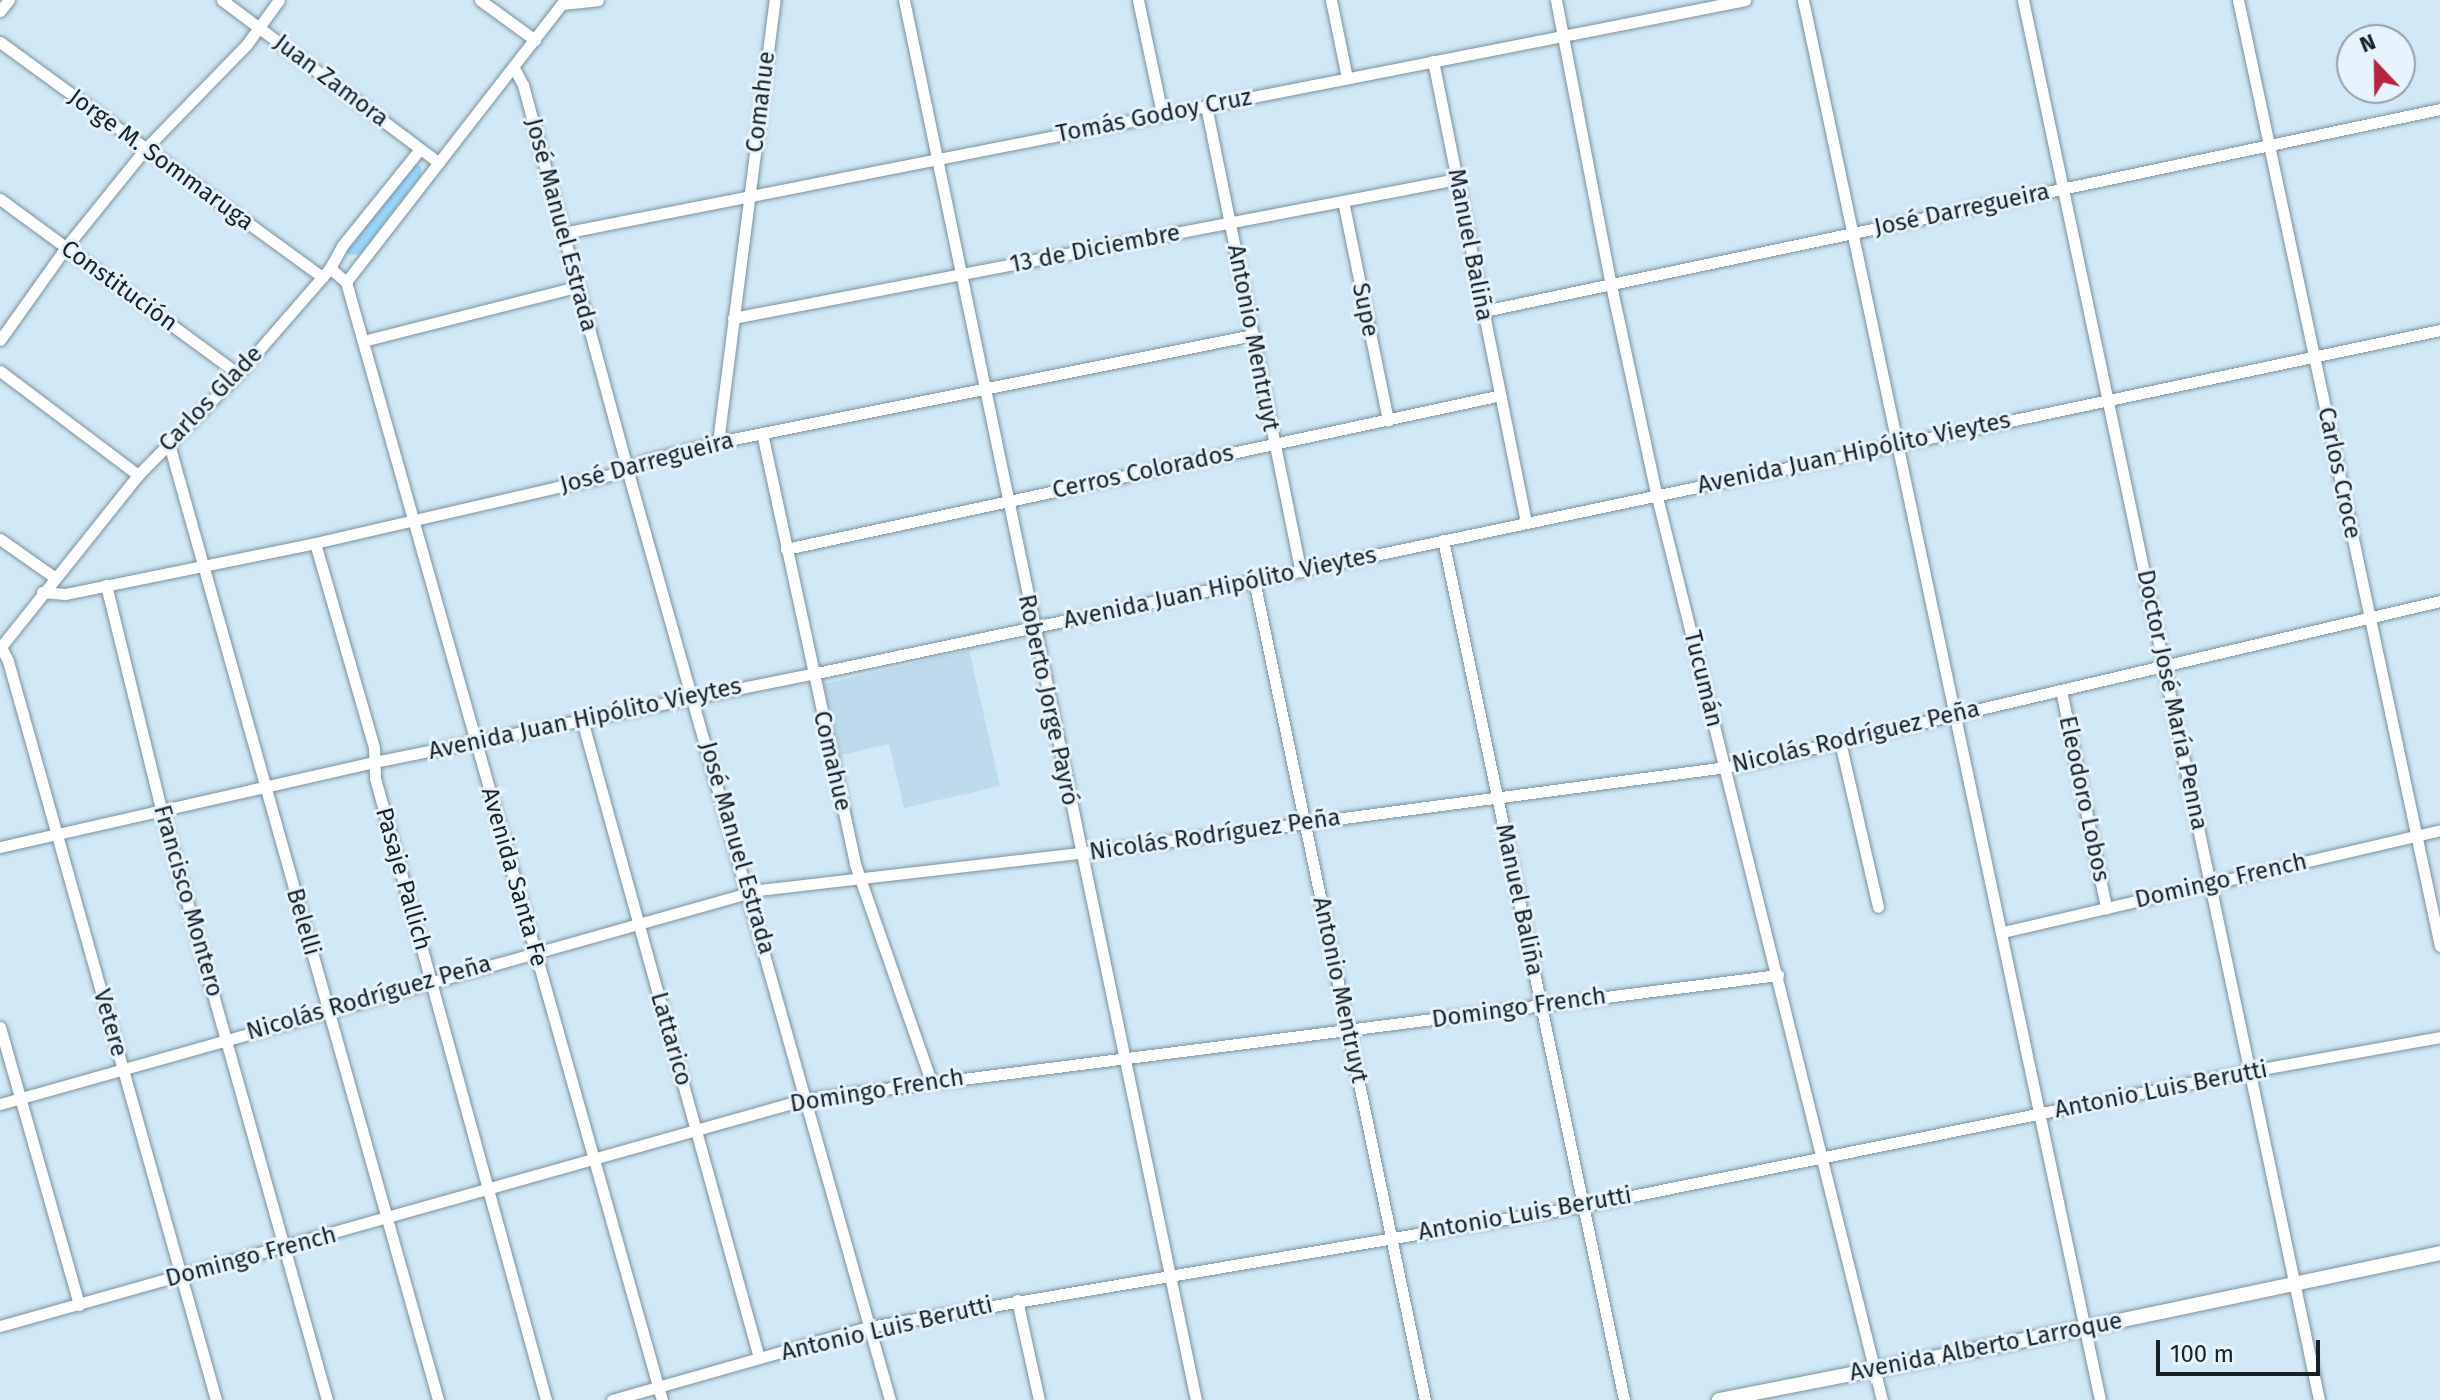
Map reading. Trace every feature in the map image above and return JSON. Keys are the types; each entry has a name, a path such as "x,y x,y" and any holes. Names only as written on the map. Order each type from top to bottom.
{"main road":[{"name":"Avenida Alberto Larroque","path":"1719,1400 2085,1328 2440,1253"}],"street":[{"path":"0,11 9,0"},
{"name":"Juan Zamora","path":"222,0 439,163"},
{"path":"0,340 66,247 145,149 259,28 279,0"},
{"path":"480,0 535,40"},
{"path":"326,272 346,282 564,2 598,0"},
{"name":"Comahue","path":"718,442 775,0"},
{"name":"Roberto Jorge Payró","path":"904,0 982,388 1196,1400"},
{"path":"1138,0 1162,114"},
{"path":"1331,0 1347,78"},
{"name":"Tucumán","path":"1556,0 1611,285 1656,493 1882,1400"},
{"name":"Tomás Godoy Cruz","path":"563,233 1745,0"},
{"path":"1803,0 2100,1400"},
{"name":"Doctor José María Penna","path":"2023,0 2319,1400"},
{"name":"Carlos Croce","path":"2238,0 2440,946"},
{"name":"Jorge M. Sommaruga","path":"0,42 145,149 326,272"},
{"name":"Manuel Baliña","path":"1433,61 1526,522"},
{"name":"José Manuel Estrada","path":"514,68 523,85 627,469 694,697 890,1400"},
{"name":"Antonio Mentruyt","path":"1206,106 1301,571"},
{"name":"José Darregueira","path":"1484,311 2440,109"},
{"name":"Carlos Glade","path":"0,648 138,475 238,374 326,272 342,246 420,149"},
{"name":"13 de Diciembre","path":"733,318 1457,179"},
{"name":"Constitución","path":"0,199 238,374"},
{"name":"Supe","path":"1343,201 1388,420"},
{"name":"Avenida Santa Fe","path":"346,282 662,1400"},
{"path":"363,341 577,287"},
{"name":"Avenida Juan Hipólito Vieytes","path":"0,847 374,762 812,674 1656,493 2440,330"},
{"name":"José Darregueira","path":"42,592 65,594 414,522 627,469 718,442 1253,335"},
{"path":"0,371 138,475"},
{"name":"Cerros Colorados","path":"786,549 1501,395"},
{"name":"Comahue","path":"762,433 858,878 931,1081"},
{"name":"Belelli","path":"169,444 438,1400"},
{"path":"0,539 54,577"},
{"name":"Manuel Baliña","path":"1443,540 1624,1400"},
{"name":"Pasaje Pallich","path":"315,543 374,748 375,778 546,1400"},
{"name":"Antonio Mentruyt","path":"1254,580 1425,1400"},
{"name":"Francisco Montero","path":"106,585 161,809 327,1400"},
{"name":"Nicolás Rodríguez Peña","path":"0,1104 749,892 1081,853 1725,767 2440,601"},
{"name":"Vetere","path":"0,648 8,661 216,1400"},
{"name":"Eleodoro Lobos","path":"2061,690 2106,908"},
{"name":"Lattarico","path":"582,720 759,1358"},
{"path":"1840,742 1878,907"},
{"name":"Domingo French","path":"2003,932 2440,830"},
{"name":"Domingo French","path":"0,1326 387,1220 806,1099 1778,975"},
{"path":"0,1027 79,1305"},
{"name":"Antonio Luis Berutti","path":"612,1400 869,1327 1582,1206 1823,1160 2250,1071 2440,1037"},
{"path":"1017,1300 1039,1400"}],"shaded area":[{"path":"413,164 421,166 421,176 360,254 349,255 345,250"},
{"path":"969,650 1000,786 904,808 889,744 841,755 824,684"}]}
